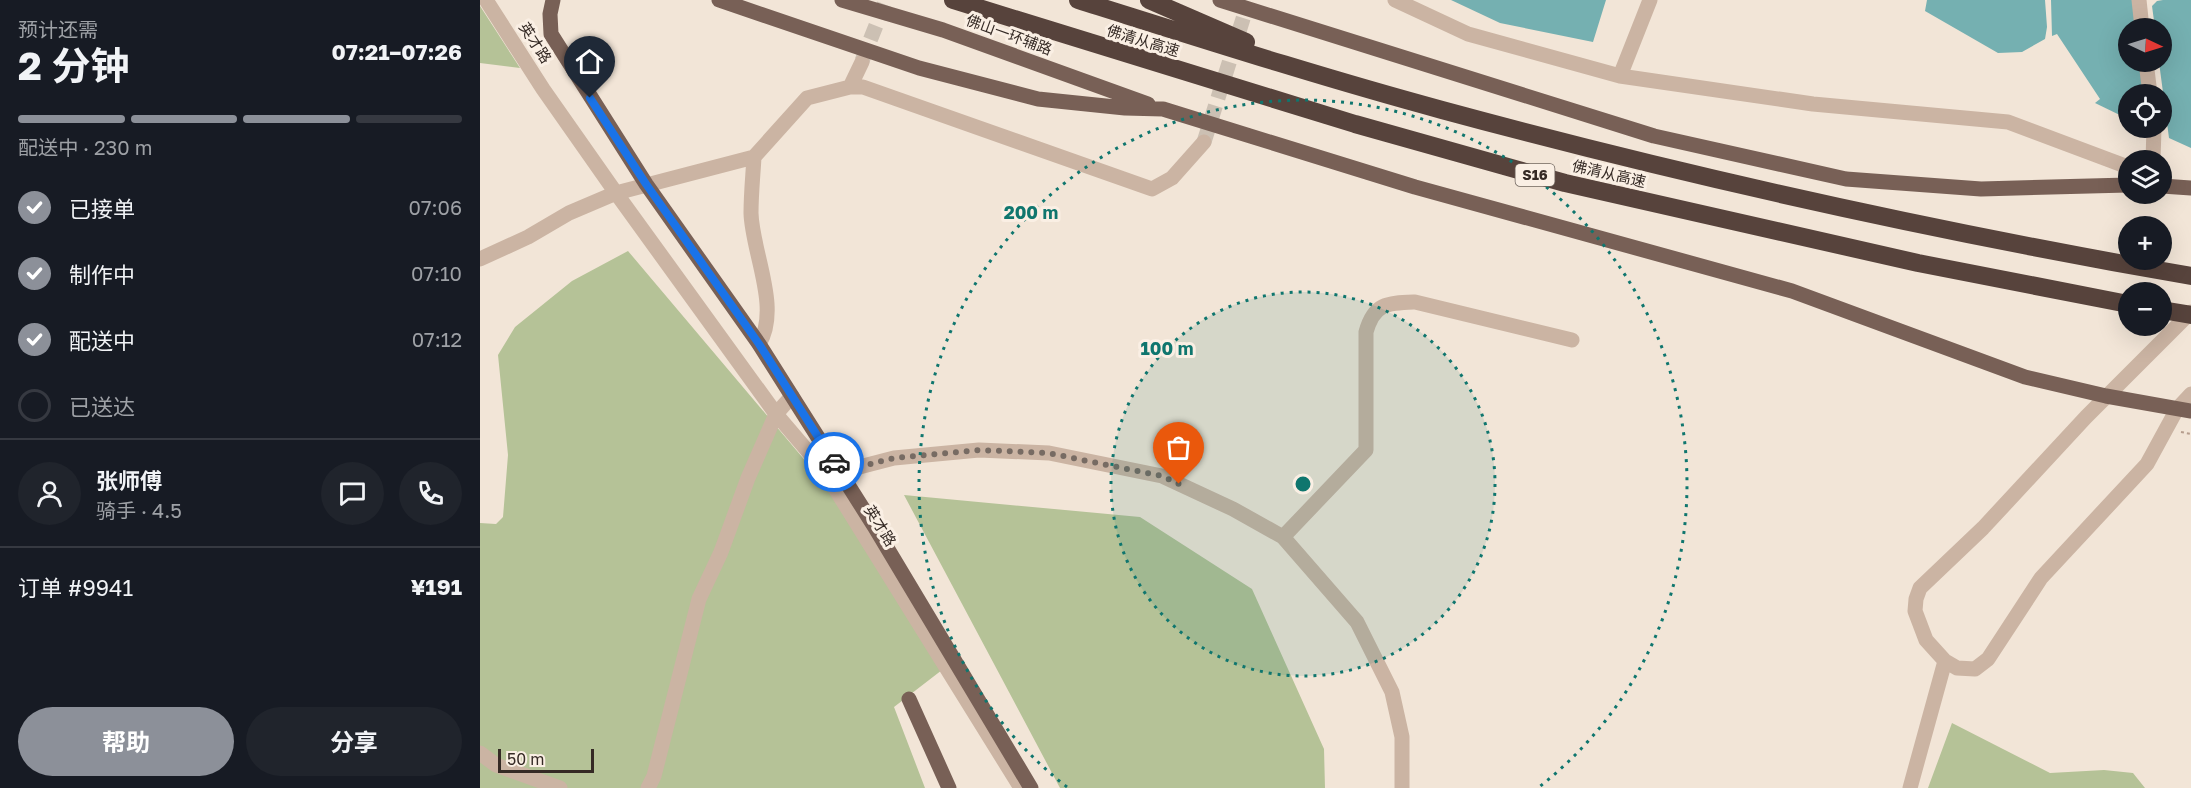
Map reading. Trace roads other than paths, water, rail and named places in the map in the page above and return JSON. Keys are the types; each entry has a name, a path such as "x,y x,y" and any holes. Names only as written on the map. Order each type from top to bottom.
{"highway":[{"name":"佛清从高速","path":"952,0 1355,124 1565,183 1897,258 2118,302"},
{"name":"佛清从高速","path":"1078,0 1442,110 1680,171 1948,231 2185,275"},
{"path":"1149,0 1310,71"},
{"path":"2172,311 2191,314"}],"main road":[{"name":"英才路","path":"553,0 550,14 551,34 646,184 759,344 947,644 1031,788"},
{"path":"719,0 919,68 1038,99 1125,108 1163,109 1415,187 1792,291 2025,377 2106,396 2184,410"},
{"name":"佛山一环辅路","path":"842,0 943,30 1163,109"},
{"path":"1220,0 1654,136 1846,179 1981,189 2118,185"},
{"path":"2172,186 2188,187"},
{"path":"909,699 949,788"}],"street":[{"name":"英才路","path":"486,0 543,89 616,193 776,414 823,468 1021,788"},
{"path":"1395,0 1468,34 1620,76 1813,104 2008,122 2118,163"},
{"path":"1620,76 1650,0"},
{"path":"2139,0 2141,18"},
{"path":"850,87 862,62"},
{"path":"480,259 528,237 568,213 616,193 754,157 807,98 850,87 863,87 1152,189 1172,178 1204,142"},
{"path":"754,157 751,213 754,242 767,294 766,333 759,344"},
{"path":"2172,183 2188,187"},
{"path":"1283,537 1366,450 1365,332 1370,316 1380,308 1396,302 1415,302 1572,340"},
{"path":"2191,314 2106,396 1983,528 1920,588 1915,611 1926,640 1945,661 1957,668 1975,669 1988,659 2041,578 2147,464 2184,410 2191,394"},
{"path":"648,788 654,776 674,690 699,599 721,552 748,478 776,414 792,396"},
{"path":"840,472 904,457 979,450 1048,453 1162,476 1233,509 1283,537 1357,622 1392,692 1402,737 1402,788"},
{"path":"1910,788 1945,661"},
{"path":"480,753 496,765 560,788"}],"water":[{"path":"1451,0 1606,0 1593,42 1500,23"},
{"path":"1927,0 2045,0 2047,27 2045,39 2022,52 1998,53 1925,11"},
{"path":"2051,0 2135,0 2138,18 2118,18 2118,72 2144,72 2146,84 2118,84 2118,114 2095,103 2100,99 2057,34 2052,36"},
{"path":"2191,0 2191,148 2169,138 2172,138 2172,84 2162,84 2160,72 2172,72 2172,18 2154,18 2152,6 2157,1"}],"tunnel":[{"path":"862,61 886,0"},
{"path":"1204,142 1248,3"}]}
